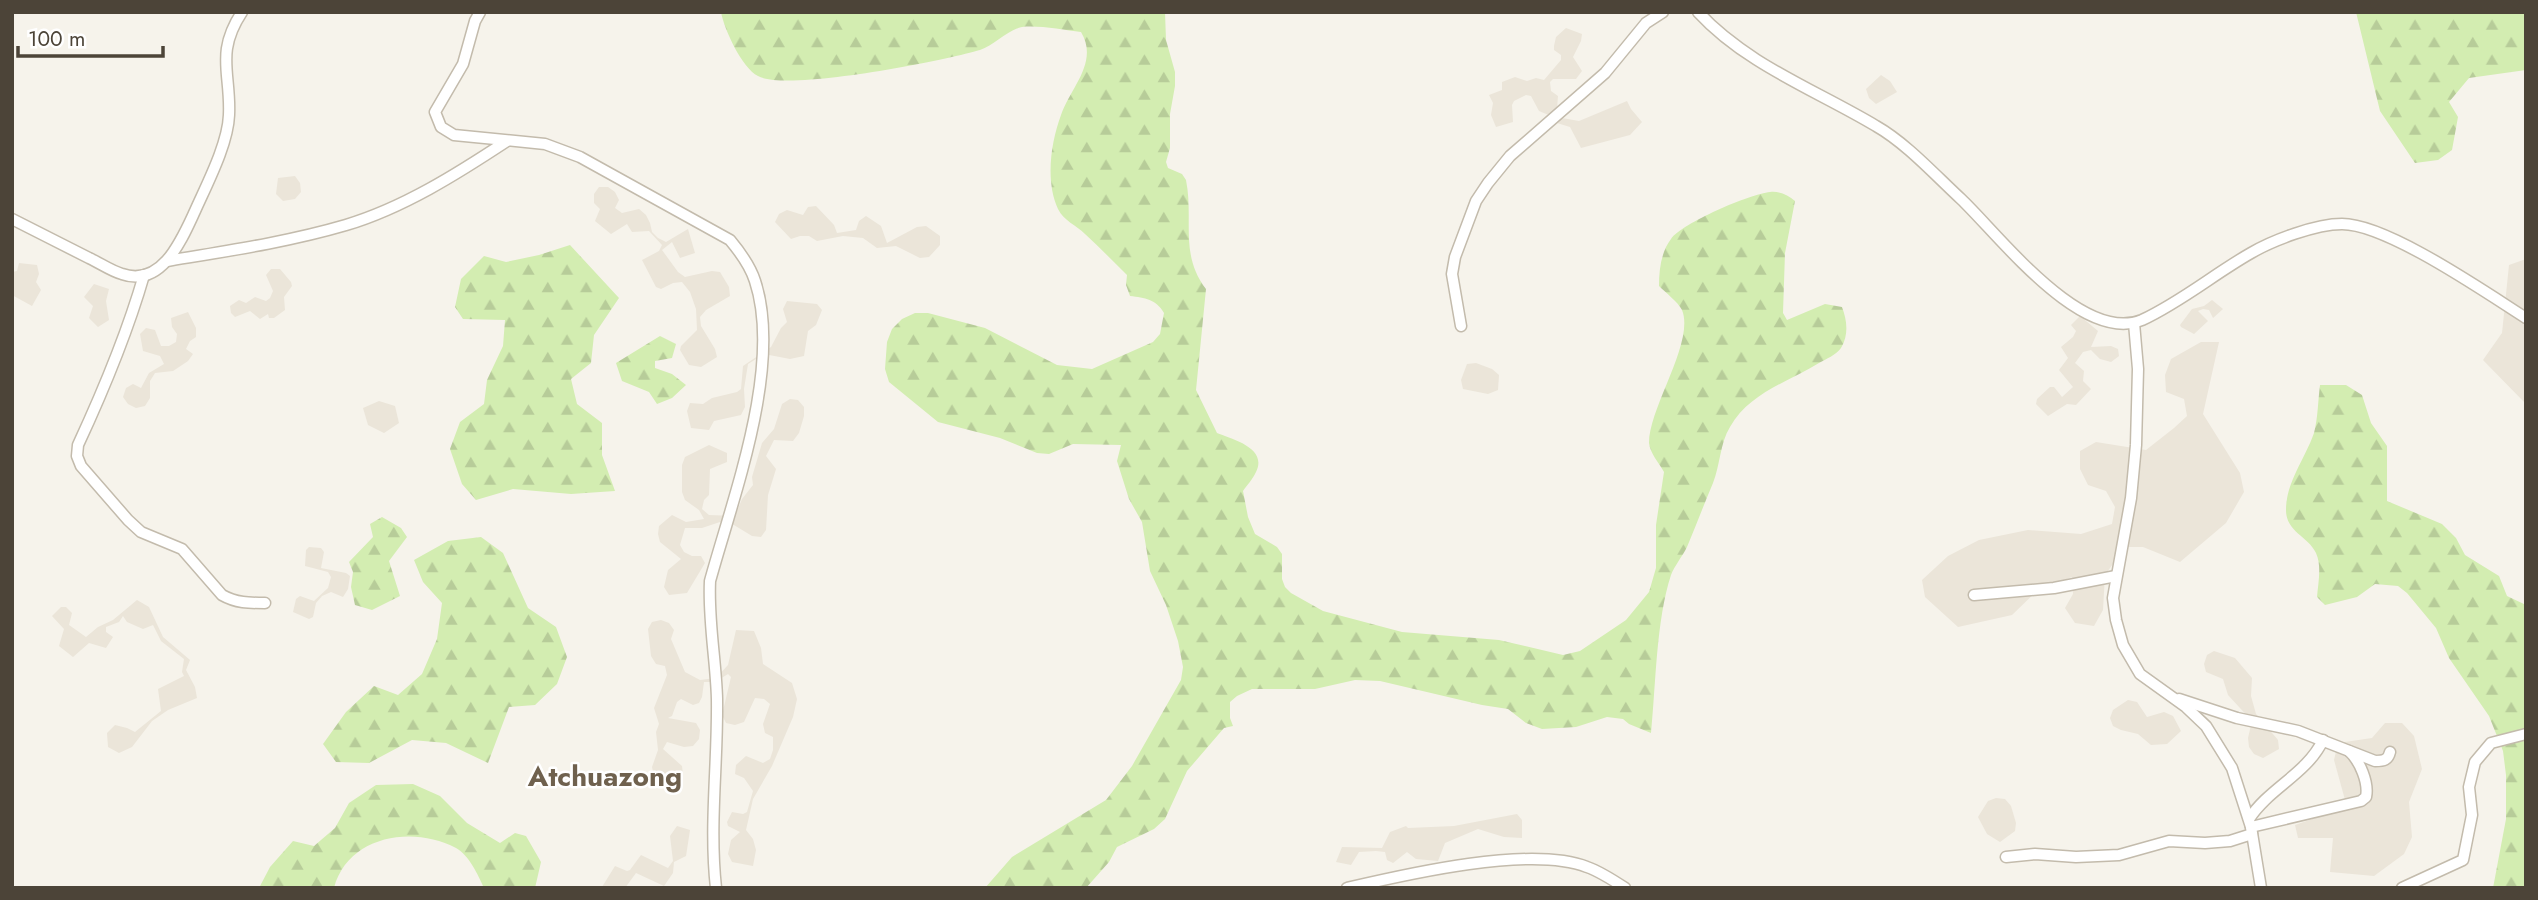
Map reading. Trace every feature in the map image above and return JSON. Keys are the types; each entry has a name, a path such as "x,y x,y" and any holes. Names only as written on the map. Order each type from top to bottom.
{"street":[{"path":"167,261 182,240 224,139 229,118 225,67 227,42 242,12"},
{"path":"480,12 463,64 435,112 441,127 454,135 545,144 580,157 730,240 743,255 755,281 762,317 762,363 758,402 710,581 709,606 717,698 712,823 716,888"},
{"path":"1461,326 1452,274 1455,257 1476,201 1510,156 1605,73 1646,23 1663,12"},
{"path":"1698,12 1725,37 1755,59 1891,136 1964,201 2044,282 2082,311 2105,321 2134,323 2156,314 2202,287 2252,252 2314,228 2342,224 2363,227 2396,240 2477,286 2526,318"},
{"path":"12,219 123,275 144,275 167,261 283,240 347,225 384,211 464,170 506,141"},
{"path":"144,275 133,315 111,373 78,444 77,456 81,466 101,491 141,532 182,549 222,595 239,602 265,603"},
{"path":"2134,323 2138,380 2136,445 2129,510 2113,597 2116,620 2123,645 2140,674 2206,726 2232,768 2251,827 2261,888"},
{"path":"1974,596 2054,588 2116,576"},
{"path":"2173,698 2237,718 2298,731 2375,761 2384,761 2389,758 2390,752"},
{"path":"2402,888 2463,860 2472,815 2469,787 2475,762 2491,743 2526,734"},
{"path":"2251,827 2262,803 2305,765 2323,740"},
{"path":"2006,857 2035,854 2076,857 2119,855 2169,841 2230,841 2251,827 2336,805 2361,802 2367,792 2363,775 2349,751"},
{"path":"1347,888 1410,873 1526,859 1560,860 1586,866 1625,888"}],"shaded area":[{"path":"1566,28 1582,34 1573,57 1582,71 1576,79 1553,79 1550,82 1551,91 1558,96 1557,109 1562,118 1579,121 1627,101 1642,122 1630,135 1581,148 1570,127 1557,123 1551,116 1539,111 1531,96 1526,95 1512,105 1513,122 1496,127 1491,115 1493,103 1489,95 1502,90 1502,82 1515,77 1527,81 1536,78 1544,80 1561,60 1561,55 1554,50 1554,46 1556,37"},
{"path":"1881,75 1890,81 1897,92 1876,104 1869,98 1866,89"},
{"path":"295,176 300,183 301,192 295,199 283,201 276,194 278,178"},
{"path":"599,187 608,187 615,192 619,200 615,208 622,213 639,209 646,215 652,232 666,242 688,229 695,253 680,258 672,242 662,250 685,277 712,271 720,272 729,287 730,296 706,310 700,317 701,326 717,357 701,367 689,365 680,350 697,330 696,309 690,292 682,282 661,289 656,287 642,260 659,251 662,245 649,231 632,232 627,224 611,234 595,221 600,209 594,203 594,194"},
{"path":"816,206 834,225 837,233 856,230 859,221 866,216 881,226 887,243 917,227 926,226 940,236 940,245 929,257 920,258 896,246 877,248 863,238 843,236 817,241 809,236 800,236 791,239 775,222 779,214 787,210 803,215 808,207"},
{"path":"2526,259 2526,404 2483,360 2502,333 2509,265"},
{"path":"19,263 37,265 39,274 36,282 41,290 32,306 12,295 12,272 17,271"},
{"path":"271,269 280,269 291,282 292,286 284,297 285,310 274,318 269,318 268,314 260,319 250,311 235,317 230,306 239,300 246,303 255,297 266,301 270,298 273,291 266,275"},
{"path":"94,284 109,289 106,301 109,320 98,327 89,318 93,306 84,297"},
{"path":"2212,300 2223,309 2213,318 2209,310 2203,309 2198,311 2208,321 2194,334 2181,327 2192,309 2204,306"},
{"path":"787,301 817,304 822,310 816,325 808,331 804,356 790,359 764,354 748,364 744,389 745,407 741,415 714,421 709,430 691,428 687,411 690,403 703,404 712,398 741,389 743,366 771,347 787,322 783,309"},
{"path":"188,312 196,328 196,337 186,349 193,354 173,371 155,373 150,381 150,398 145,406 136,408 128,404 123,397 126,388 133,384 141,388 149,373 164,364 160,356 143,351 140,334 146,328 155,330 161,346 169,346 176,342 177,334 172,327 171,318"},
{"path":"2080,316 2098,331 2091,347 2111,346 2118,349 2119,356 2111,362 2100,359 2091,350 2083,352 2075,363 2084,371 2083,381 2091,389 2076,405 2067,404 2048,416 2036,404 2037,399 2050,387 2054,387 2062,397 2073,387 2059,370 2068,358 2061,347 2073,337 2076,331 2071,325"},
{"path":"2201,342 2219,342 2203,414 2240,473 2244,492 2226,523 2180,562 2143,547 2125,547 2105,575 2103,610 2094,626 2075,623 2065,608 2073,594 2072,577 2038,590 2012,615 1958,627 1925,597 1922,580 1948,556 1979,540 2028,530 2081,534 2112,524 2115,507 2106,491 2088,485 2080,469 2080,451 2096,442 2146,450 2174,428 2187,416 2184,399 2166,392 2165,375 2171,359"},
{"path":"1476,363 1499,375 1498,390 1488,394 1463,389 1461,380 1467,364"},
{"path":"790,399 798,400 804,407 804,416 799,433 793,441 774,440 766,456 776,469 768,495 766,530 761,537 752,536 729,522 702,528 685,528 680,545 684,552 701,556 705,563 687,593 669,595 664,587 668,570 681,559 660,542 659,526 672,515 686,522 704,519 699,510 685,500 682,492 682,465 685,457 709,445 727,453 727,462 710,469 709,495 704,500 702,509 709,515 735,516 742,499 753,485 752,477 762,443 774,429 782,404"},
{"path":"379,401 395,406 399,423 384,433 368,425 363,408"},
{"path":"309,547 321,548 324,552 321,568 350,576 348,589 343,597 331,592 322,596 316,603 313,617 309,619 293,612 296,599 300,596 314,601 328,588 331,577 328,572 305,566 306,550"},
{"path":"137,600 149,607 163,637 190,660 186,670 195,687 197,698 168,710 152,721 132,747 119,753 108,747 107,733 115,725 135,732 161,711 158,689 184,676 184,659 161,641 153,625 143,629 127,622 123,616 119,622 106,627 106,632 113,637 106,648 89,643 73,657 59,646 64,629 52,616 61,607 66,607 72,613 69,625 86,637"},
{"path":"661,620 669,623 674,630 671,639 685,672 700,680 716,678 728,665 736,630 754,631 761,648 763,664 792,683 797,699 793,717 772,766 753,799 746,830 753,839 756,850 753,866 732,862 728,854 731,840 740,832 728,826 727,822 732,812 747,812 753,791 744,778 735,774 736,765 746,756 763,763 770,759 773,737 765,733 763,724 770,704 764,699 755,698 744,722 735,725 726,723 722,715 731,677 728,674 715,682 704,682 699,703 693,705 681,699 677,702 672,716 668,718 696,723 700,730 699,739 693,746 684,747 667,742 663,749 682,766 683,775 670,785 654,776 652,767 658,750 656,732 659,724 654,708 667,675 665,666 656,664 651,656 648,629 652,622"},
{"path":"2214,651 2235,658 2252,678 2251,696 2256,714 2278,740 2279,749 2263,758 2254,754 2249,747 2252,721 2228,695 2223,679 2206,672 2204,664 2207,655"},
{"path":"2128,700 2137,702 2147,717 2164,712 2173,716 2181,731 2167,744 2151,745 2138,734 2113,726 2110,718 2113,710"},
{"path":"2385,723 2402,723 2414,736 2422,769 2409,802 2412,837 2404,854 2374,876 2330,872 2333,838 2298,838 2295,825 2347,807 2334,760 2338,743 2372,738"},
{"path":"2005,799 2011,806 2016,823 2015,831 2000,842 1987,834 1978,817 1988,801"},
{"path":"1517,814 1522,820 1522,838 1504,837 1478,829 1445,843 1438,861 1416,859 1407,852 1393,863 1387,860 1385,852 1376,851 1359,852 1351,865 1336,862 1342,847 1382,848 1390,832 1406,826 1454,826"},
{"path":"677,826 690,830 686,856 674,862 673,873 664,886 636,873 625,888 594,888 602,887 615,866 630,870 641,855 668,868 673,861 670,836"}],"green space":[{"path":"721,12 1165,12 1166,40 1175,72 1170,114 1170,148 1166,162 1168,168 1182,174 1186,180 1190,249 1198,276 1206,289 1196,390 1217,433 1247,446 1257,457 1256,472 1243,491 1248,517 1255,534 1277,547 1282,554 1282,579 1285,587 1323,611 1402,632 1499,640 1563,655 1580,651 1626,620 1649,592 1656,568 1656,525 1664,472 1649,443 1656,412 1677,357 1684,323 1680,307 1659,286 1665,250 1671,239 1688,225 1733,204 1770,192 1787,195 1795,201 1785,253 1783,313 1787,320 1825,304 1842,307 1846,322 1845,338 1834,355 1770,389 1748,405 1727,433 1713,483 1687,547 1671,575 1666,593 1659,632 1651,733 1623,719 1607,717 1576,727 1542,729 1526,723 1508,709 1380,681 1355,680 1315,689 1252,689 1230,702 1233,726 1224,728 1187,771 1165,819 1154,829 1117,847 1109,862 1086,888 985,888 1012,857 1106,800 1132,766 1181,680 1183,667 1166,605 1150,571 1142,522 1129,499 1117,461 1121,445 1073,444 1049,454 1037,453 1000,438 938,422 889,382 885,369 887,342 892,329 902,319 915,313 928,313 985,328 1057,365 1092,369 1153,342 1160,334 1164,313 1161,308 1150,300 1130,296 1126,285 1127,275 1085,234 1063,217 1054,198 1051,162 1054,137 1065,105 1085,64 1086,43 1081,32 1022,27 980,50 934,61 831,78 774,80 758,76 746,65 730,38"},
{"path":"2356,12 2526,12 2526,70 2469,78 2449,102 2458,117 2452,150 2438,160 2415,163 2380,111"},
{"path":"570,245 619,298 594,335 591,363 571,379 577,404 602,423 602,455 615,491 571,494 513,489 476,500 462,484 450,449 460,422 484,404 487,380 503,346 505,320 463,319 455,307 461,279 484,256 506,262"},
{"path":"660,336 676,344 672,358 655,361 655,368 672,374 686,385 672,398 657,404 649,392 622,381 616,363"},
{"path":"2320,385 2346,385 2362,395 2371,423 2387,446 2387,501 2442,524 2456,538 2465,555 2499,576 2507,596 2526,605 2526,888 2493,888 2506,819 2503,751 2489,716 2449,658 2436,628 2398,586 2375,584 2357,597 2325,605 2317,597 2318,558 2312,547 2293,529 2286,510 2292,480 2314,433"},
{"path":"382,517 401,528 407,537 389,561 400,596 372,610 355,605 351,587 353,572 349,562 373,537 370,524"},
{"path":"481,537 503,553 528,608 556,627 567,657 557,684 535,705 509,707 488,763 446,743 412,740 369,763 336,762 323,744 346,712 374,686 398,695 422,674 437,639 442,603 423,582 414,560 448,541"},
{"path":"413,784 440,796 467,823 500,843 515,833 526,836 541,862 535,888 484,888 476,871 461,851 439,841 402,837 367,846 341,870 334,888 259,888 270,867 293,841 314,846 335,828 349,803 376,785"}],"district":[{"name":"Atchuazong","path":"605,776"}]}
